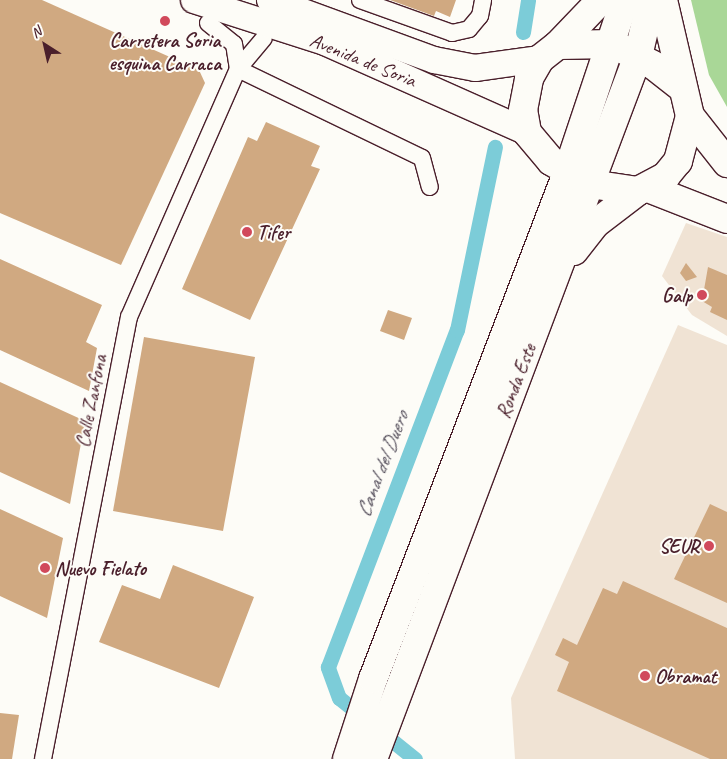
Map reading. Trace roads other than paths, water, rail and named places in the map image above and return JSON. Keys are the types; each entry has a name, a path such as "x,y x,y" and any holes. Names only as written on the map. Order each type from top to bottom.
{"highway":[{"path":"537,252 542,190 524,93 549,52 601,0"},
{"name":"Ronda Este","path":"357,755 395,696 559,270 578,178 624,0"},
{"name":"Ronda Este","path":"357,755 373,679 537,252 578,178 638,56 651,0"},
{"path":"663,0 680,86 690,116 727,163"},
{"path":"549,52 613,44 638,56 680,86"},
{"path":"559,270 596,224 678,161 690,116"},
{"path":"532,140 578,178 643,189 727,219"}],"main road":[{"name":"Avenida de Soria","path":"194,0 325,42 532,140"},
{"name":"Avenida de Soria","path":"270,0 434,60 475,68 549,52"}],"street":[{"path":"360,0 452,33 469,29 480,16 483,0"},
{"path":"208,23 234,44 238,69 422,158 430,187"},
{"name":"Calle Zanfona","path":"43,759 129,317 238,69 264,38"}],"waterway":[{"name":"Canal del Duero","path":"523,32 528,0"},
{"name":"Canal del Duero","path":"415,759 339,698 328,667 457,330 495,147"}],"place":[{"name":"Carretera Soria esquina Carraca","path":"165,21"},
{"name":"Tifer","path":"247,232"},
{"name":"Galp","path":"702,295"},
{"name":"SEUR","path":"709,546"},
{"name":"Nuevo Fielato","path":"45,568"},
{"name":"Obramat","path":"645,676"}]}
